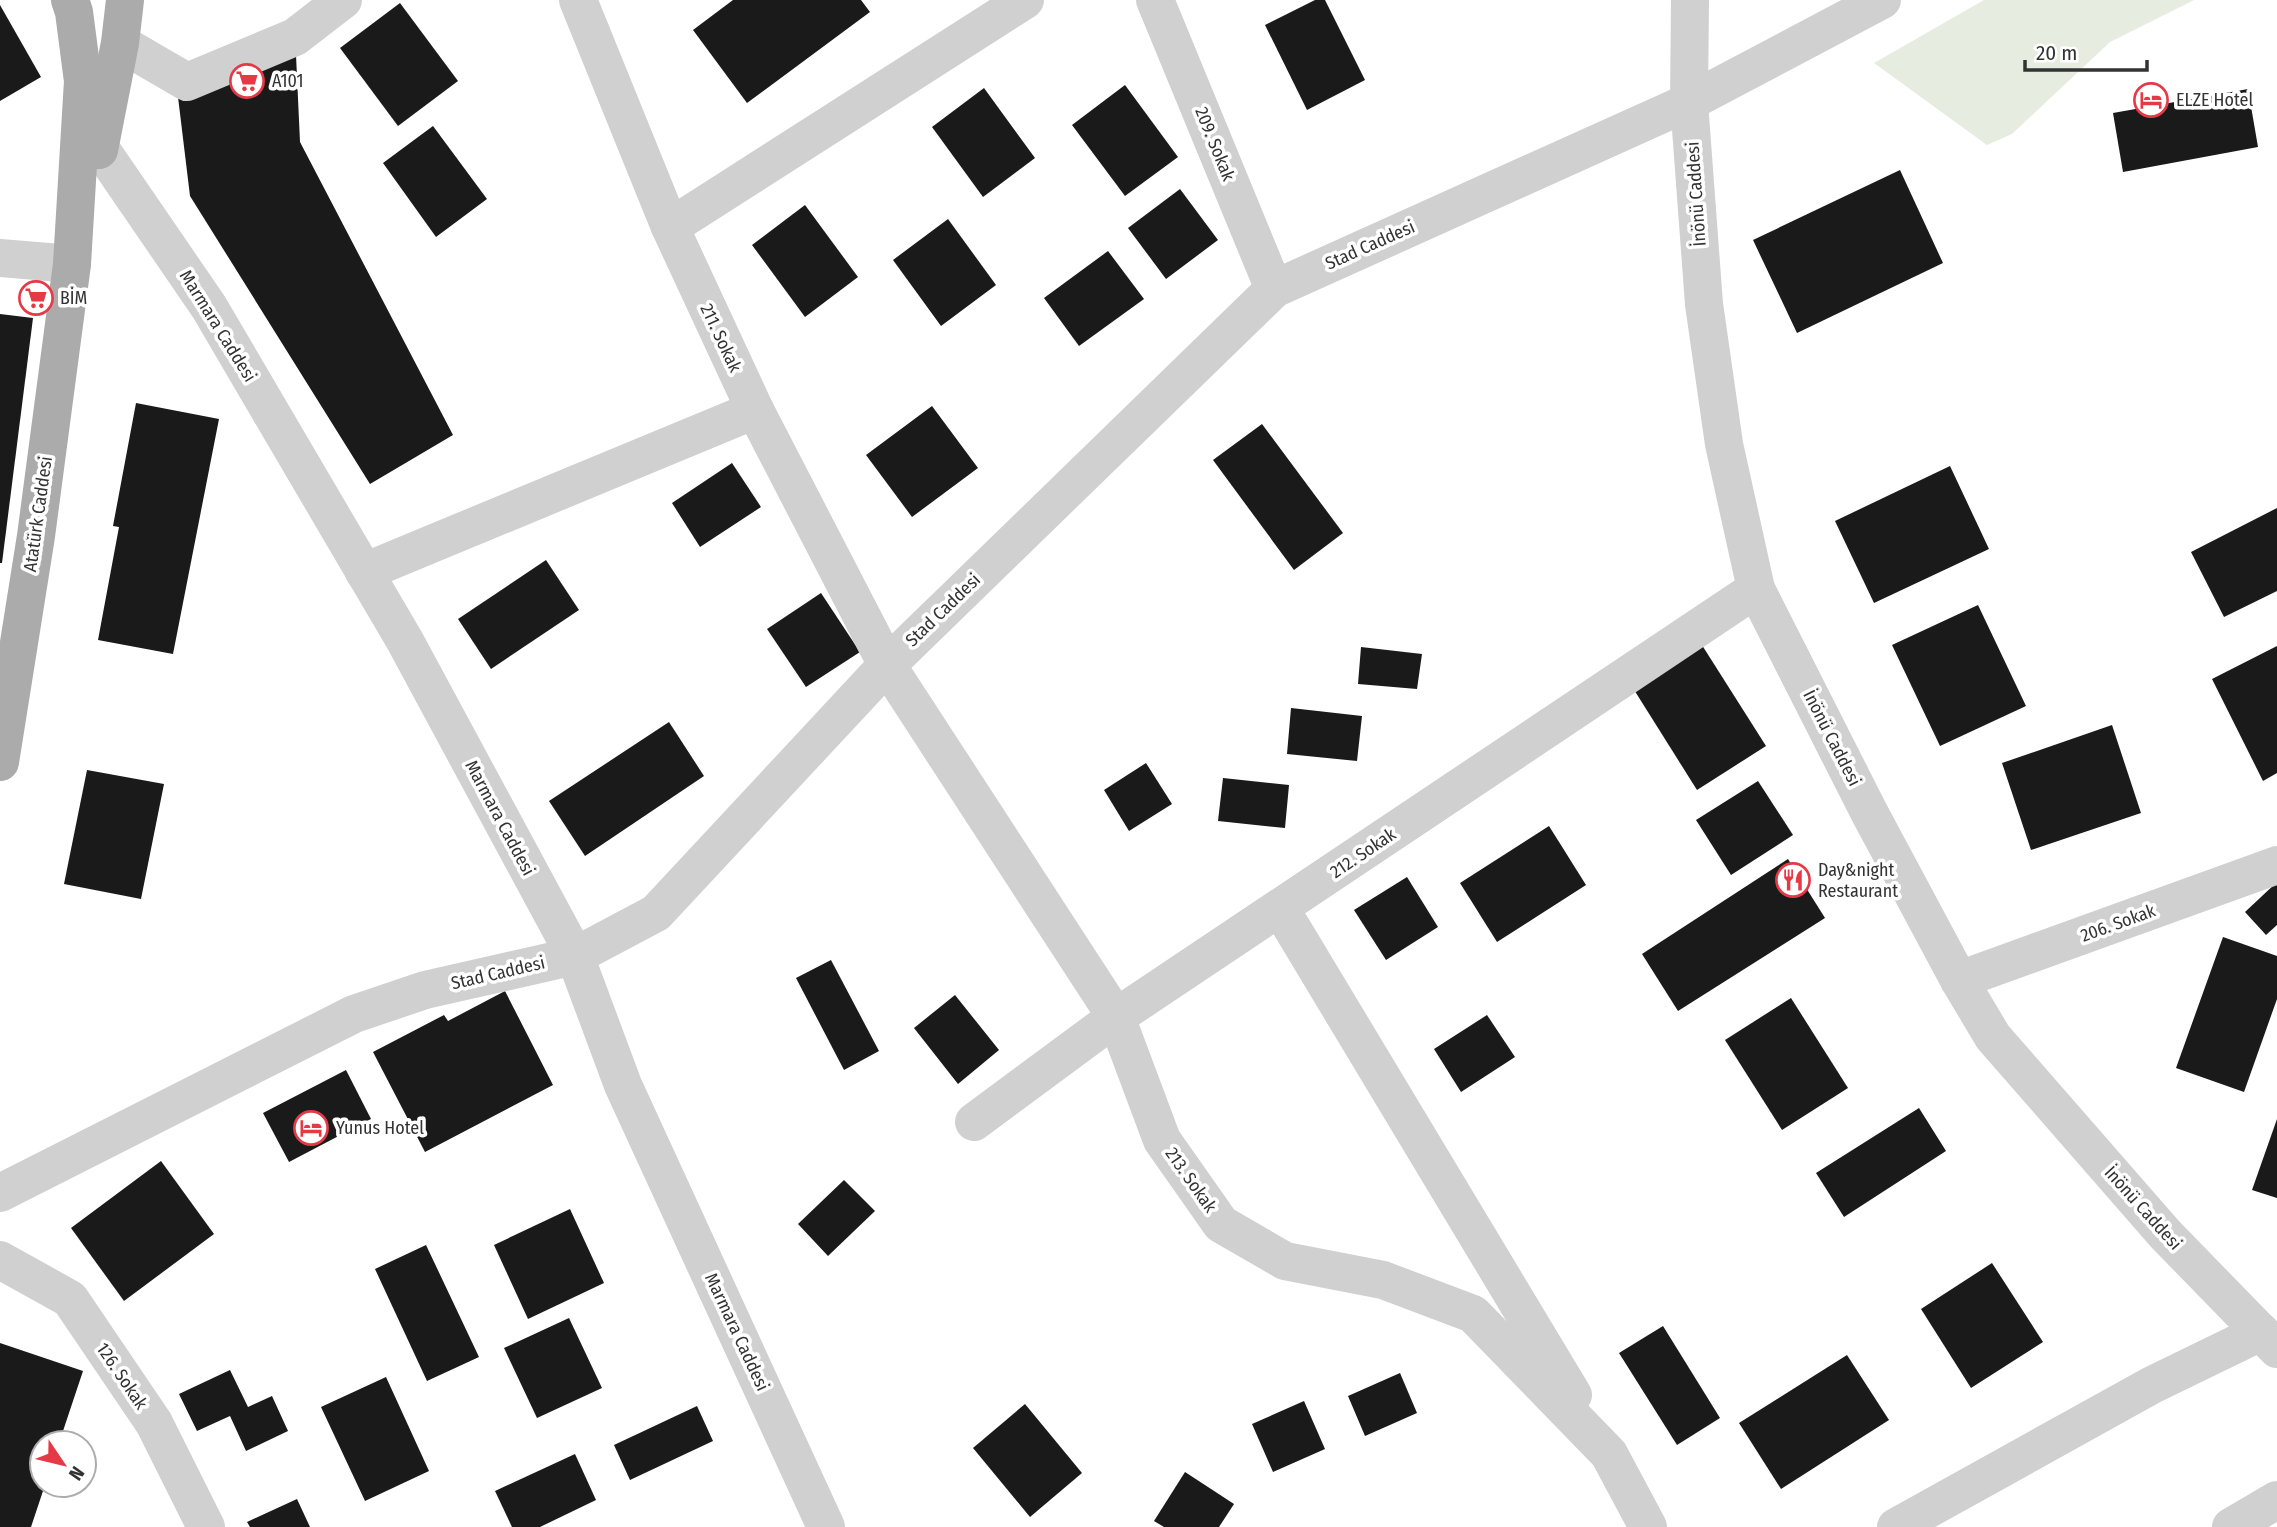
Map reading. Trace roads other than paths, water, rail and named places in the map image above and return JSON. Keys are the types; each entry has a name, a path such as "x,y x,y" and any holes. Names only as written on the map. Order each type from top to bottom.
{"main road":[{"path":"70,0 83,81 72,264"},
{"path":"72,264 100,148 120,43 125,0"},
{"name":"Atatürk Caddesi","path":"0,762 36,536 72,264"}],"street":[{"path":"120,43 187,82 295,37 343,0"},
{"name":"211. Sokak","path":"578,0 670,227 755,410 887,665"},
{"path":"670,227 1025,0"},
{"name":"209. Sokak","path":"1155,0 1274,289"},
{"name":"İnönü Caddesi","path":"1690,0 1689,102 1704,304 1724,444 1756,589 1869,812 1959,980 1993,1037 2165,1234 2269,1340"},
{"name":"Stad Caddesi","path":"0,1193 354,1014 425,990 575,956 656,914 887,665 1274,289 1689,102 1882,0"},
{"name":"Marmara Caddesi","path":"100,148 209,307 411,653 575,956 623,1085 827,1527"},
{"path":"0,258 72,264"},
{"path":"364,572 755,410"},
{"name":"212. Sokak","path":"974,1122 1116,1017 1756,589"},
{"name":"213. Sokak","path":"887,665 1116,1017 1162,1140 1221,1224 1285,1261 1383,1280 1473,1314 1609,1454 1648,1527"},
{"name":"206. Sokak","path":"1959,980 2277,865"},
{"path":"1280,908 1609,1454"},
{"name":"126. Sokak","path":"0,1260 70,1299 154,1423 206,1527"},
{"path":"1896,1527 2152,1385 2269,1340"},
{"path":"2231,1527 2277,1500"}],"place":[{"name":"A101","path":"247,81"},
{"name":"ELZE Hotel","path":"2151,100"},
{"name":"BİM","path":"36,298"},
{"name":"Day&night Restaurant","path":"1793,880"},
{"name":"Yunus Hotel","path":"311,1128"}]}
